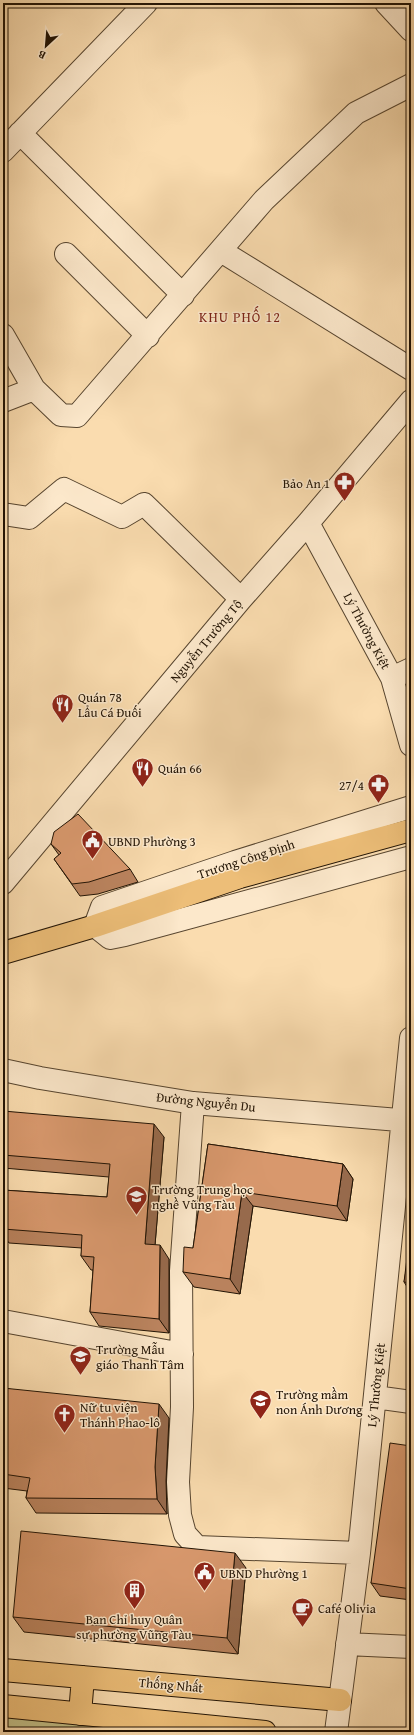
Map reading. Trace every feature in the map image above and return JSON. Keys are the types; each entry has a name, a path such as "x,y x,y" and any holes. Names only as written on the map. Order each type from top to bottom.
{"main road":[{"name":"Trương Công Định","path":"3,953 95,926 237,870 411,830"},
{"name":"Thống Nhất","path":"3,1670 340,1700"},
{"path":"80,1714 83,1677"},
{"path":"3,1706 265,1732"}],"street":[{"path":"3,151 146,3"},
{"path":"386,3 411,30"},
{"path":"3,335 34,389 62,415 77,416 148,336 264,200 356,113 411,84"},
{"path":"20,133 183,294"},
{"path":"220,251 411,369"},
{"path":"66,254 148,336"},
{"path":"3,401 34,389"},
{"name":"Nguyễn Trường Tộ","path":"3,883 241,599 308,523 411,401"},
{"path":"3,514 29,518 64,488 122,517 144,504 241,599"},
{"name":"Lý Thường Kiệt","path":"308,523 402,673 411,745"},
{"name":"Trương Công Định","path":"237,870 411,807"},
{"path":"95,926 110,938 411,857"},
{"path":"237,870 248,902"},
{"name":"Lý Thường Kiệt","path":"336,1732 359,1553 406,1121 411,1038"},
{"name":"Đường Nguyễn Du","path":"3,1070 40,1078 193,1103 406,1121"},
{"path":"193,1103 181,1271 182,1354 178,1482 180,1515 185,1534 196,1547 359,1553"},
{"path":"3,1320 182,1354"},
{"path":"375,1397 411,1402"},
{"path":"347,1644 411,1648"}],"shaded area":[{"path":"3,1708 221,1732 3,1732"}],"building":[{"name":"UBND Phường 3","path":"78,814 130,869 89,882 72,884 54,859 61,853 51,844 54,832"},
{"path":"3,1111 154,1124 145,1244 160,1245 159,1319 90,1312 94,1257 81,1256 82,1235 3,1229 3,1190 107,1197 110,1164 3,1155"},
{"path":"208,1144 343,1164 337,1206 242,1192 230,1279 183,1272 184,1247 193,1248"},
{"path":"409,1242 411,1243 411,1283 404,1282"},
{"path":"3,1388 159,1404 155,1467 157,1499 26,1498 30,1478 3,1474"},
{"path":"390,1443 411,1446 411,1589 371,1583"},
{"name":"Ban Chỉ huy Quân sự phường Vũng Tàu","path":"21,1531 235,1553 227,1638 13,1617"},
{"path":"411,1687 411,1709 409,1709"}],"place":[{"name":"Bảo An 1","path":"345,502"},
{"name":"Quán 78 Lẩu Cá Đuối","path":"63,724"},
{"name":"Quán 66","path":"143,788"},
{"name":"27/4","path":"379,804"},
{"name":"UBND Phường 3","path":"92,860"},
{"name":"Trường Trung học nghề Vũng Tàu","path":"137,1216"},
{"name":"Trường Mẫu giáo Thanh Tâm","path":"80,1376"},
{"name":"Trường mầm non Ánh Dương","path":"260,1420"},
{"name":"Nữ tu viện Thánh Phao-lô","path":"64,1434"},
{"name":"UBND Phường 1","path":"205,1592"},
{"name":"Ban Chỉ huy Quân sự phường Vũng Tàu","path":"134,1610"},
{"name":"Café Olivia","path":"303,1628"}],"district":[{"name":"KHU PHỐ 12","path":"240,317"}]}
